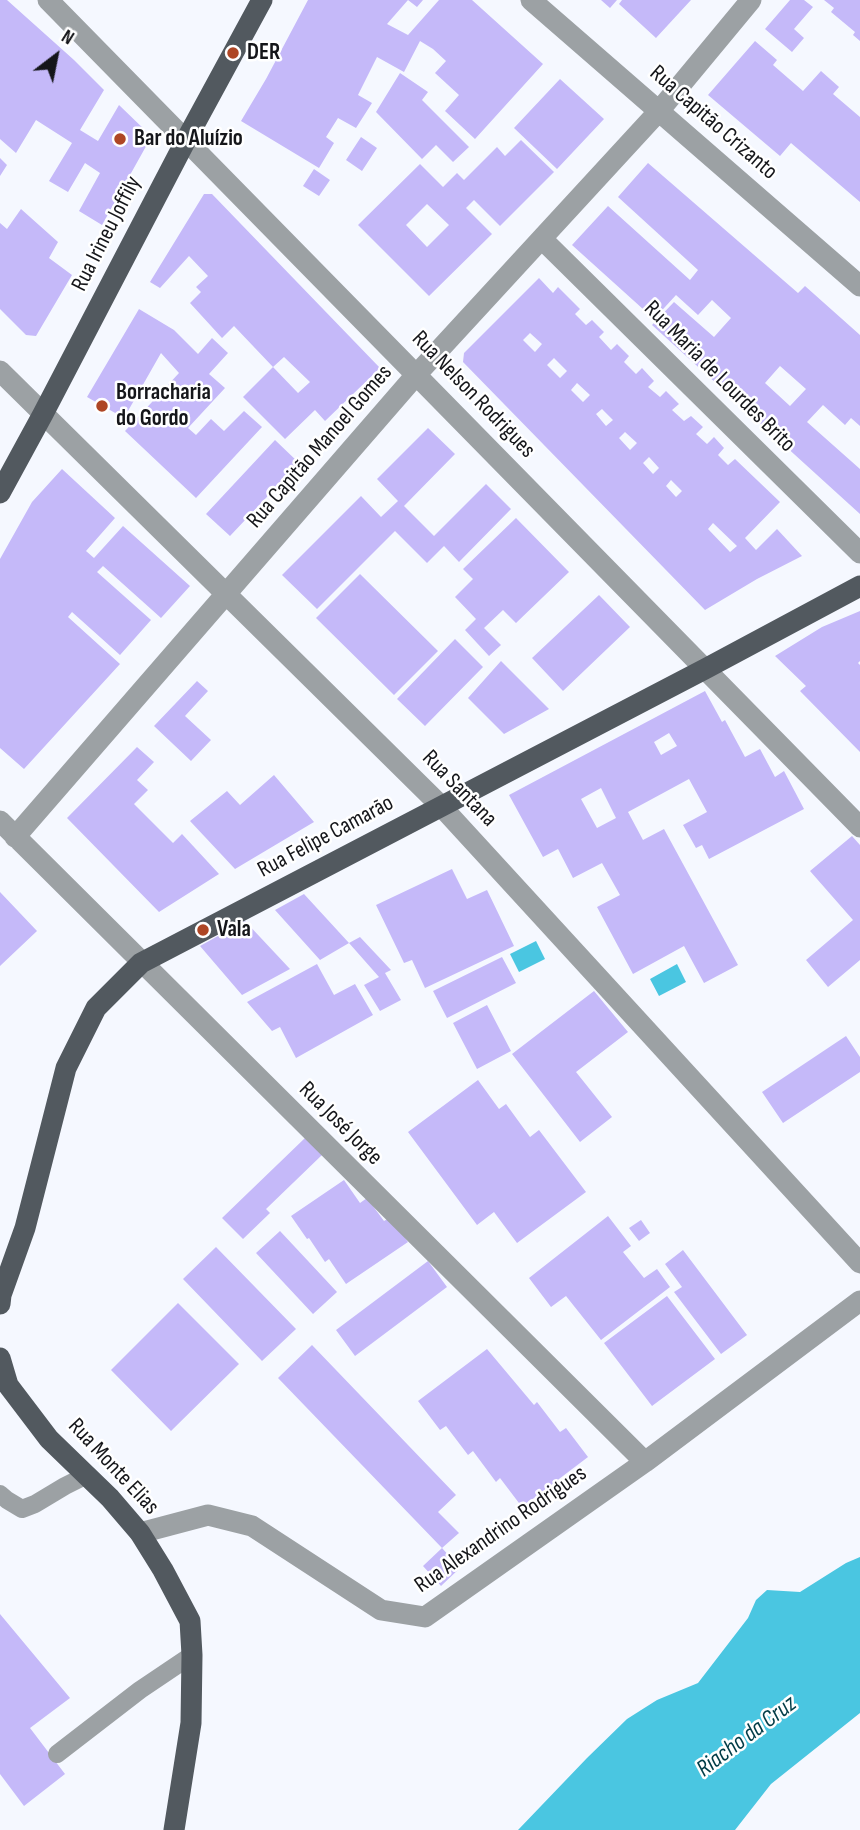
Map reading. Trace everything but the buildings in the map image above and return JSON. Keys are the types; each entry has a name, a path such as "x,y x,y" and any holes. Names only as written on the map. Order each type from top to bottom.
{"main road":[{"name":"Rua Irineu Joffily","path":"0,493 262,0"},
{"name":"Rua Felipe Camarão","path":"1,1295 25,1228 66,1068 96,1008 141,963 860,586"},
{"path":"0,1304 1,1295"},
{"name":"Rua Monte Elias","path":"0,1358 8,1385 49,1439 110,1498 140,1533 190,1621 192,1655"},
{"path":"174,1830 191,1723 192,1655"}],"street":[{"name":"Rua Nelson Rodrigues","path":"48,0 860,827"},
{"name":"Rua Capitão Crizanto","path":"531,0 860,286"},
{"name":"Rua Capitão Manoel Gomes","path":"15,837 416,375 659,111 751,0"},
{"name":"Rua Maria de Lourdes Brito","path":"542,239 860,553"},
{"name":"Rua Santana","path":"0,371 441,806 860,1263"},
{"name":"Rua José Jorge","path":"0,821 645,1462"},
{"name":"Rua Alexandrino Rodrigues","path":"140,1533 208,1515 252,1526 382,1610 425,1617 645,1462 860,1301"}],"lane":[{"path":"0,1493 22,1509 87,1475"},
{"path":"57,1754 140,1690 192,1655"}],"water":[{"path":"536,941 545,959 519,972 510,954"},
{"path":"677,964 686,982 659,996 650,979"},
{"name":"Riacho da Cruz","path":"860,1557 860,1713 771,1784 735,1830 518,1830 627,1719 657,1700 698,1683 748,1618 756,1600 767,1590 800,1592"}],"place":[{"name":"DER","path":"233,53"},
{"name":"Bar do Aluízio","path":"120,139"},
{"name":"Borracharia do Gordo","path":"102,406"},
{"name":"Vala","path":"203,930"}]}
